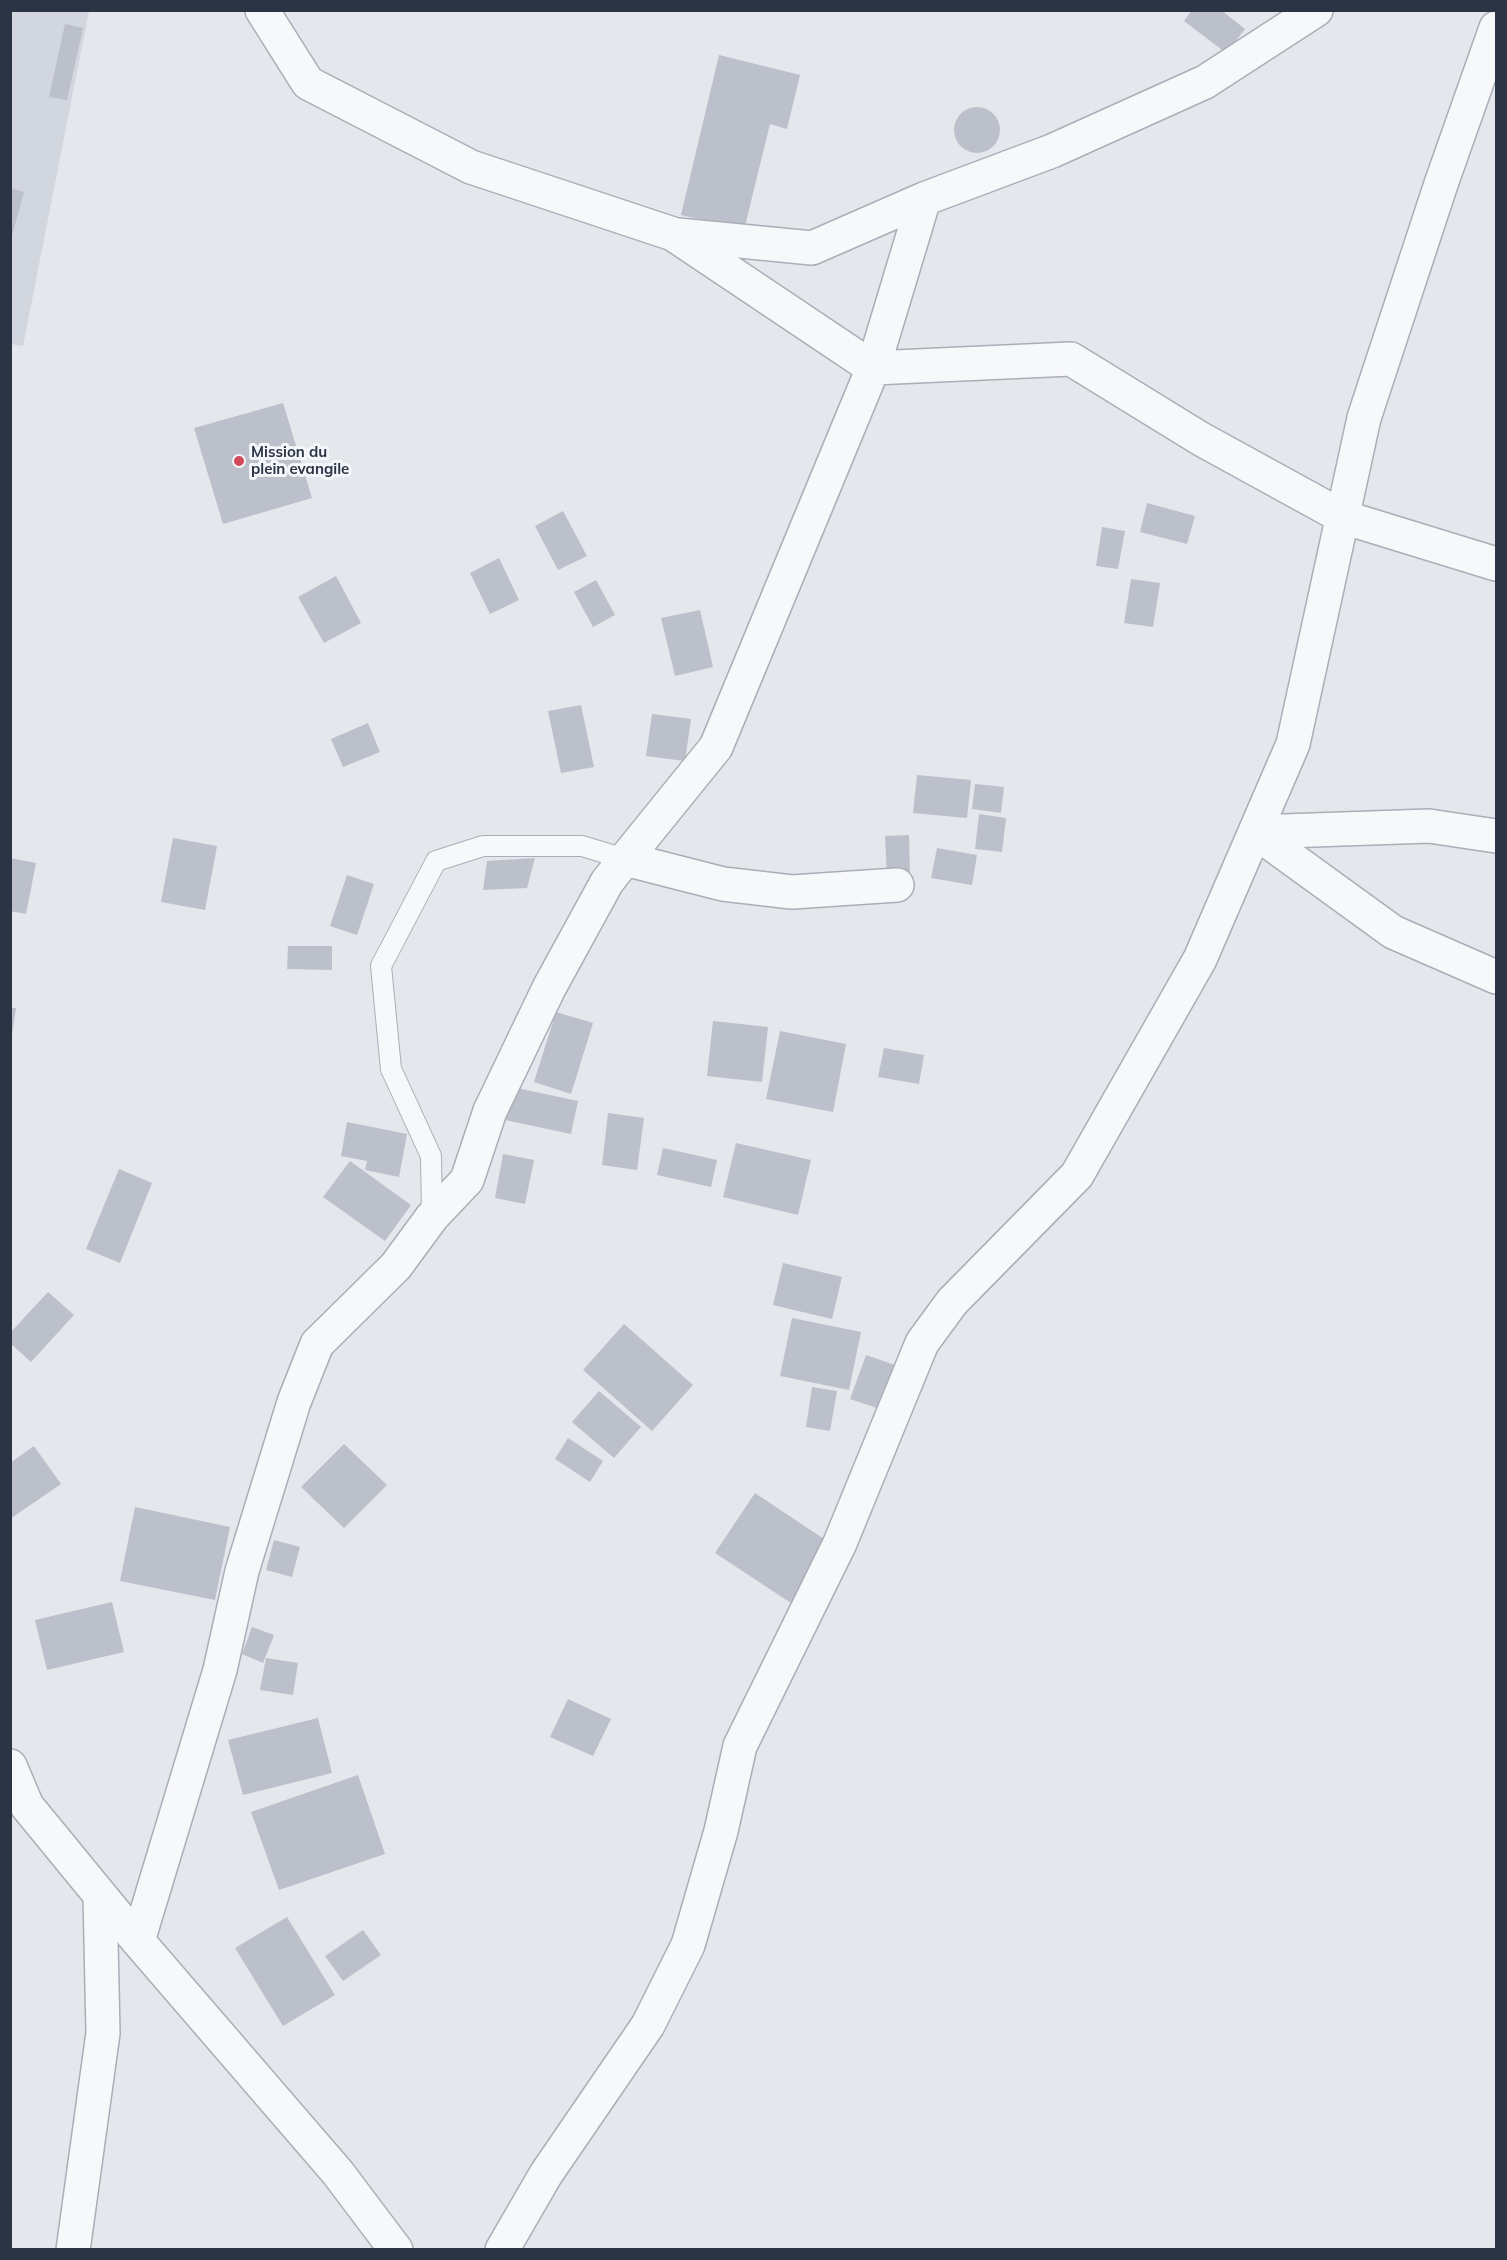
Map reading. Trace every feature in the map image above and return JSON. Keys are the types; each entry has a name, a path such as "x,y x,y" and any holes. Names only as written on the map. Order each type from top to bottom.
{"street":[{"path":"262,10 308,83 471,167 673,234 812,248 924,199 1052,151 1205,82 1316,10"},
{"path":"502,2250 546,2174 648,2025 688,1945 721,1831 740,1746 840,1543 922,1343 952,1302 1077,1175 1200,959 1293,744 1364,418 1441,184 1497,28"},
{"path":"138,1941 220,1670 242,1571 294,1402 317,1344 396,1266 432,1217 466,1180 495,1101 549,988 616,871 716,747 873,368 924,199"},
{"path":"673,234 873,368 1071,359 1201,439 1343,517 1497,564"},
{"path":"1255,832 1430,826 1497,836"},
{"path":"1255,832 1393,932 1497,977"},
{"path":"616,871 792,892 897,885"},
{"path":"10,1766 27,1806 138,1941 338,2173 396,2250"},
{"path":"73,2250 103,2033 100,1895"}],"lane":[{"path":"432,1217 431,1156 391,1069 381,966 436,861 483,846 582,846 616,871"}],"shaded area":[{"path":"11,11 89,11 23,346 11,344"}],"building":[{"path":"1192,10 1221,10 1245,29 1226,53 1184,21"},
{"path":"65,24 83,28 67,100 49,97"},
{"path":"719,55 800,75 787,129 770,124 744,230 681,215"},
{"path":"977,107 993,114 1000,130 993,146 977,153 961,146 954,130 961,114"},
{"path":"10,188 24,192 11,239 10,239"},
{"path":"283,403 312,498 223,524 194,428"},
{"path":"1147,503 1195,516 1187,544 1140,532"},
{"path":"563,511 587,556 558,570 535,526"},
{"path":"1102,527 1125,531 1118,569 1096,566"},
{"path":"499,558 519,600 490,614 470,573"},
{"path":"336,576 361,623 324,643 298,597"},
{"path":"1131,579 1160,583 1153,627 1124,623"},
{"path":"596,580 615,615 593,627 574,592"},
{"path":"700,610 713,667 675,676 661,618"},
{"path":"581,705 594,767 561,773 548,711"},
{"path":"652,714 691,719 685,761 646,756"},
{"path":"368,723 380,752 343,767 331,739"},
{"path":"917,775 971,780 967,818 913,813"},
{"path":"975,784 1004,787 1001,813 972,809"},
{"path":"979,814 1006,818 1002,852 975,849"},
{"path":"909,835 910,875 887,876 885,836"},
{"path":"173,838 217,846 205,910 161,902"},
{"path":"937,848 977,855 972,885 931,878"},
{"path":"10,858 36,863 26,914 10,911"},
{"path":"535,858 527,888 483,890 487,861"},
{"path":"347,875 374,884 357,935 330,926"},
{"path":"288,946 332,946 332,970 287,969"},
{"path":"10,1008 16,1008 12,1035 10,1035"},
{"path":"556,1012 593,1023 571,1094 534,1082"},
{"path":"713,1021 768,1027 762,1082 707,1076"},
{"path":"780,1031 846,1044 833,1112 766,1099"},
{"path":"884,1048 924,1055 919,1084 878,1077"},
{"path":"512,1087 578,1101 571,1134 505,1120"},
{"path":"608,1113 644,1118 637,1170 602,1165"},
{"path":"347,1122 407,1134 399,1177 365,1170 367,1161 341,1156"},
{"path":"736,1143 811,1160 798,1215 723,1197"},
{"path":"663,1148 717,1160 711,1187 657,1175"},
{"path":"503,1154 534,1160 525,1204 495,1198"},
{"path":"350,1161 411,1205 385,1241 323,1197"},
{"path":"119,1169 152,1183 120,1263 86,1249"},
{"path":"783,1263 842,1277 832,1319 773,1305"},
{"path":"48,1292 74,1315 31,1362 10,1343 10,1333"},
{"path":"792,1318 861,1332 849,1390 780,1376"},
{"path":"624,1324 693,1385 652,1431 583,1370"},
{"path":"866,1355 895,1365 880,1409 850,1399"},
{"path":"812,1387 837,1391 830,1431 806,1427"},
{"path":"599,1391 641,1427 614,1458 572,1422"},
{"path":"568,1438 603,1461 590,1482 555,1459"},
{"path":"344,1444 387,1485 344,1528 301,1487"},
{"path":"34,1446 61,1484 10,1519 10,1463"},
{"path":"755,1493 833,1545 794,1605 715,1553"},
{"path":"135,1507 230,1527 215,1600 120,1581"},
{"path":"274,1540 300,1547 292,1577 266,1570"},
{"path":"112,1602 124,1652 47,1670 35,1620"},
{"path":"252,1627 274,1635 263,1663 242,1654"},
{"path":"266,1658 298,1663 293,1695 260,1690"},
{"path":"568,1699 611,1719 593,1756 550,1737"},
{"path":"318,1718 332,1773 243,1795 228,1740"},
{"path":"358,1775 385,1854 279,1890 251,1812"},
{"path":"287,1917 335,1995 283,2026 235,1948"},
{"path":"363,1930 381,1955 343,1981 325,1956"}],"place":[{"name":"Mission du plein evangile","path":"239,461"}]}
